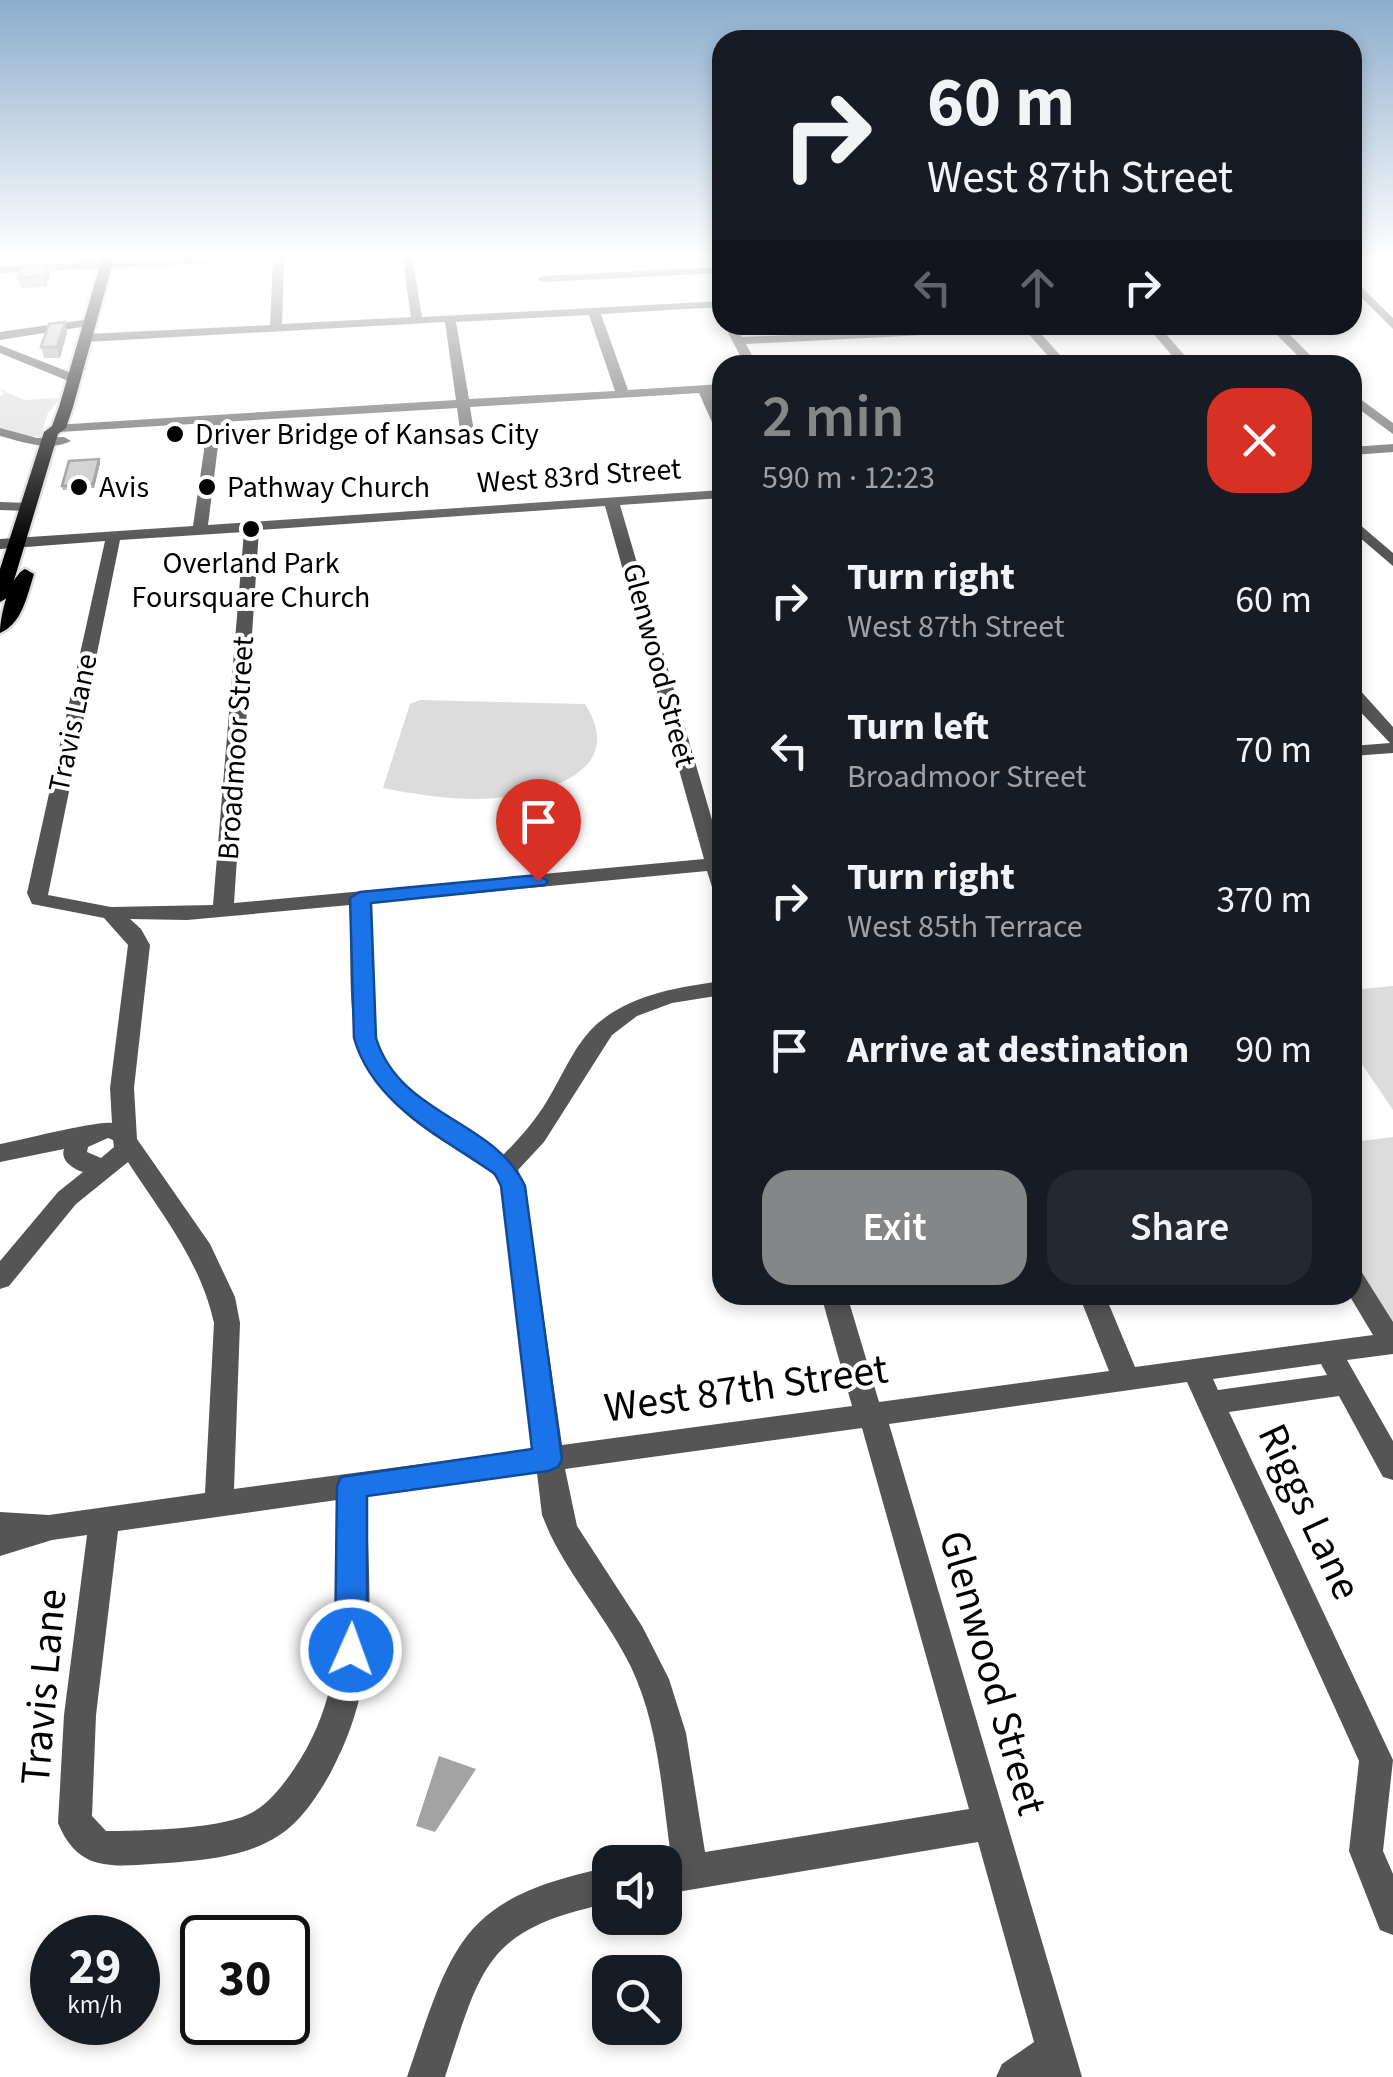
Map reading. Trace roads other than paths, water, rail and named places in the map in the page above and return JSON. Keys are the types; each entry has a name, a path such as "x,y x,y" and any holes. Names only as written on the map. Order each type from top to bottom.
{"main road":[{"path":"0,628 14,610 18,541 57,437 83,352"},
{"path":"0,597 28,507 57,437"}],"street":[{"path":"2,352 75,379"},
{"path":"455,352 468,438"},
{"path":"609,352 624,394"},
{"path":"704,389 712,407"},
{"path":"0,432 25,440 216,418 712,389"},
{"path":"1362,405 1393,430"},
{"path":"200,529 216,418"},
{"path":"1362,450 1393,448"},
{"name":"West 83rd Street","path":"18,541 712,495"},
{"name":"Glenwood Street","path":"611,501 712,856"},
{"path":"0,506 28,507"},
{"name":"Broadmoor Street","path":"223,910 252,526"},
{"name":"West 83rd Street","path":"18,541 200,529"},
{"path":"1362,531 1393,560"},
{"name":"Travis Lane","path":"111,914 48,903 40,900 37,893 113,537"},
{"path":"1362,703 1393,738"},
{"path":"1362,750 1393,748"},
{"path":"700,810 712,809"},
{"path":"111,914 187,914 712,864"},
{"path":"360,898 365,1038 371,1058 382,1078 408,1103 505,1168 513,1186 557,1515 567,1542 640,1652 659,1694 675,1845"},
{"path":"0,1279 67,1198 118,1152 139,945 134,934 111,914"},
{"path":"139,945 187,914"},
{"path":"505,1168 537,1136 582,1054 606,1026 656,998 712,990"},
{"path":"67,1198 82,1146 109,1115 122,1088"},
{"path":"11,1152 82,1146 114,1130 118,1152 146,1176 201,1247 224,1296 227,1322 218,1504"},
{"path":"82,1146 89,1166 118,1152"},
{"path":"1362,1294 1392,1343"},
{"name":"Glenwood Street","path":"837,1305 1059,2064"},
{"path":"1096,1305 1126,1380"},
{"name":"West 87th Street","path":"0,1543 52,1527 1392,1343"},
{"path":"1328,1352 1393,1468"},
{"name":"Riggs Lane","path":"1195,1370 1384,1762 1366,1851 1393,1917"},
{"path":"1210,1403 1346,1384"},
{"name":"Travis Lane","path":"104,1520 80,1715 75,1823 99,1848 125,1850 252,1832 275,1817 308,1777 341,1716 350,1682 352,1486"},
{"name":"West 87th Street","path":"0,1525 52,1527"},
{"path":"682,1873 990,1823"},
{"path":"426,2077 469,1957 489,1933 516,1912 549,1897 592,1889"},
{"path":"1015,2077 1059,2064"}],"place":[{"name":"Driver Bridge of Kansas City","path":"175,434"},
{"name":"Avis","path":"79,487"},
{"name":"Pathway Church","path":"207,487"},
{"name":"Overland Park Foursquare Church","path":"251,529"}]}
